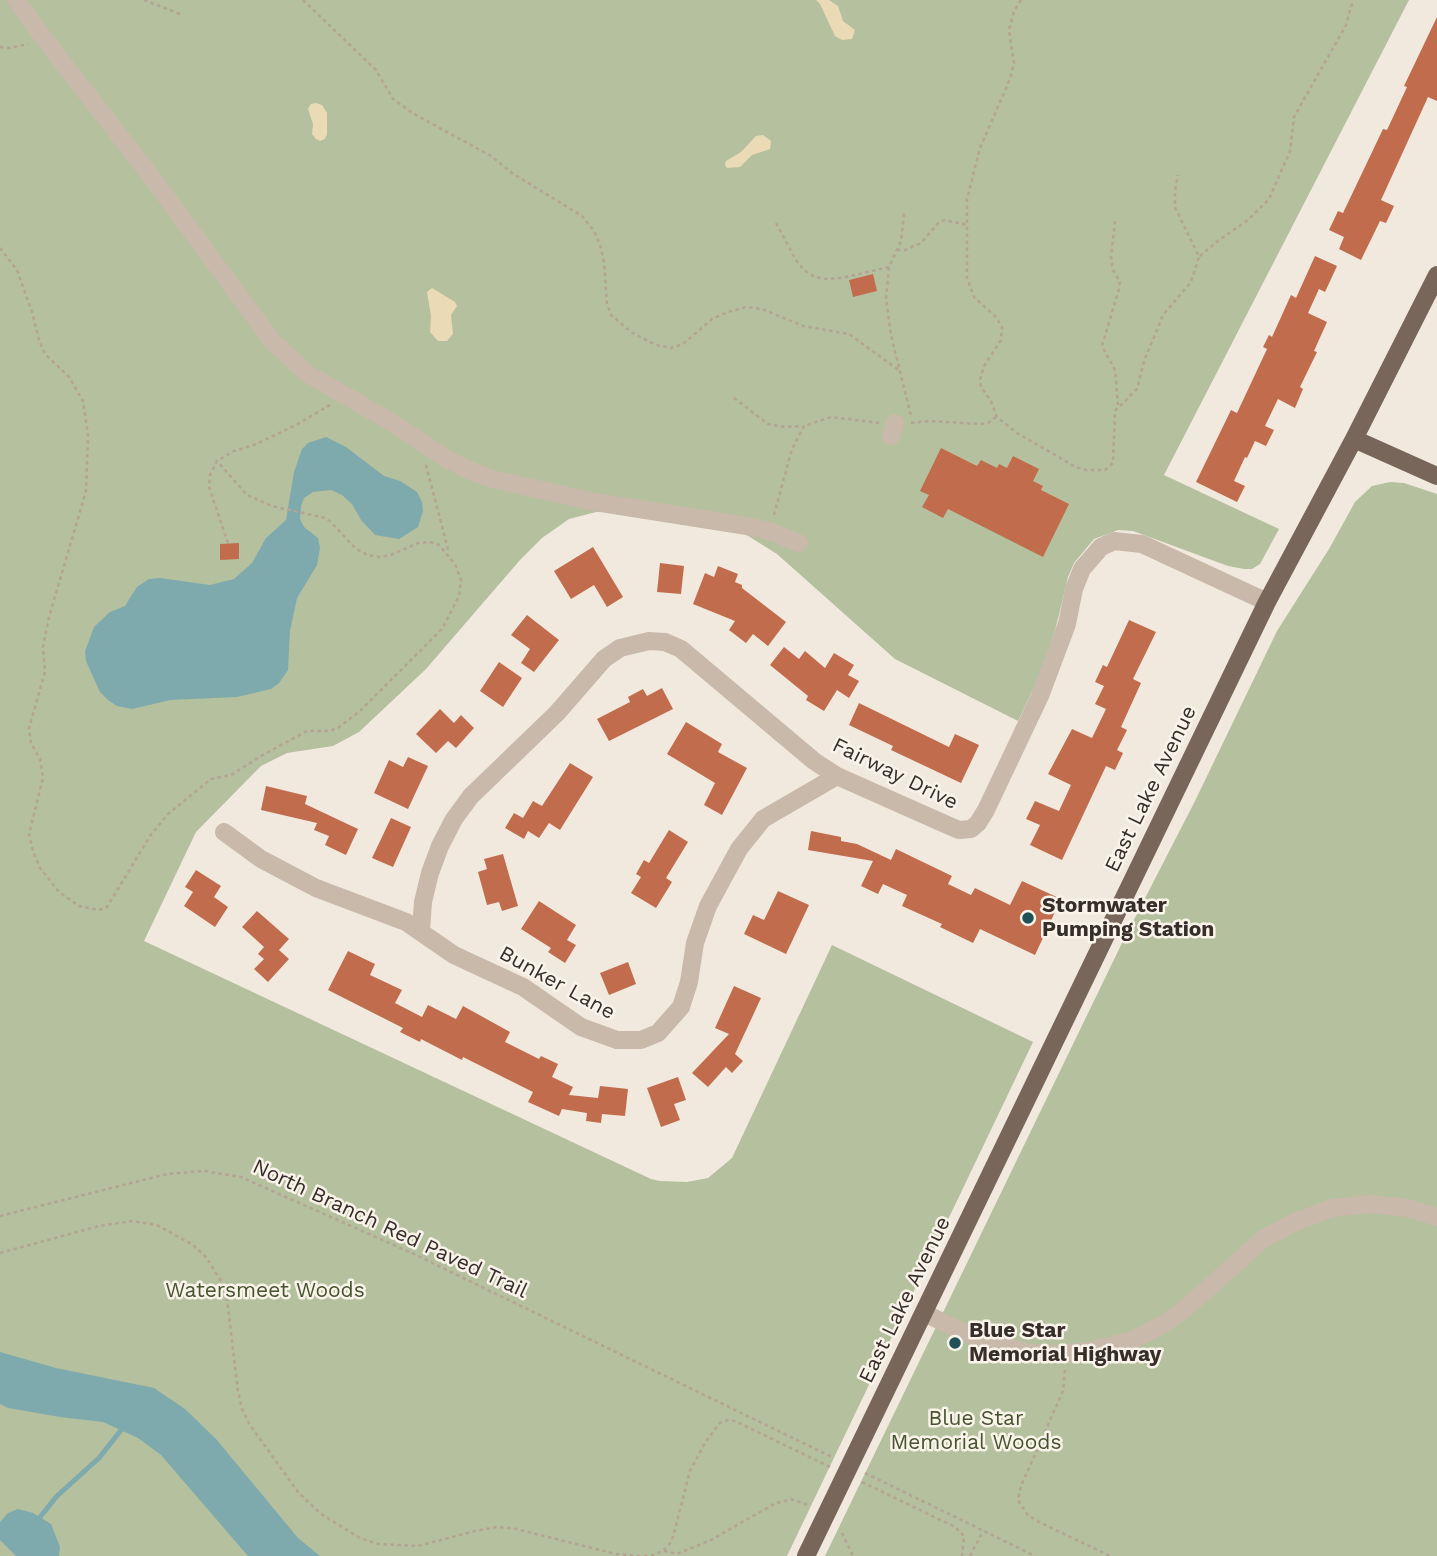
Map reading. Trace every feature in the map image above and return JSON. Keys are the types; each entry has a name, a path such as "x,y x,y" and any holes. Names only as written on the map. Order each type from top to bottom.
{"main road":[{"name":"East Lake Avenue","path":"806,1556 1267,602 1437,275"},
{"path":"1354,439 1437,477"}],"street":[{"path":"16,0 143,164 273,342 308,374 469,470 508,484 594,502 769,531 799,543"},
{"name":"Fairway Drive","path":"421,930 423,901 430,873 454,819 471,796 557,713 604,659 620,648 649,641 665,642 681,649 814,761 837,776 959,830 971,829 978,823 1040,696 1067,624 1074,589 1082,569 1101,548 1114,541 1142,544 1267,602"},
{"name":"Bunker Lane","path":"224,832 261,859 316,888 391,914 421,930 454,955 523,987 581,1027 617,1040 640,1040 658,1033 681,1007 689,982 695,943 708,906 739,849 764,819 837,776"},
{"path":"924,1312 972,1336 1029,1353 1063,1354 1088,1351 1133,1340 1162,1325 1186,1308 1263,1239 1295,1222 1332,1208 1370,1204 1408,1208 1437,1217"}],"path":[{"path":"144,0 183,15"},
{"path":"303,0 376,70 393,99 414,114 491,156 512,173 582,216 600,245 607,304 611,315 631,332 656,345 671,348 683,344 712,319 728,312 746,307 762,309 803,326 849,334 900,371"},
{"path":"1021,0 1014,11 1009,30 1014,63 1010,79 980,148 967,199 966,268 970,289 974,297 1000,321 1002,327 1001,340 984,366 981,387 991,401 997,417 1017,433 1064,461 1086,470 1097,471 1110,468 1113,463 1115,411 1137,389 1144,361 1163,314 1191,282 1199,257 1248,220 1269,199 1290,151 1294,117 1346,26 1353,0"},
{"path":"0,47 10,48 44,39"},
{"path":"1178,175 1175,207 1199,257"},
{"path":"900,427 900,371 887,313 889,267 901,241 904,214"},
{"path":"897,250 905,250 921,243 933,228 945,220 968,225"},
{"path":"1115,222 1111,257 1113,270 1120,282 1102,346 1117,378 1118,407"},
{"path":"776,223 796,260 813,276 823,279 842,278 889,267"},
{"path":"0,248 17,270 45,354 69,377 83,401 88,435 86,491 49,617 43,647 45,672 29,728 31,743 40,759 43,778 29,834 40,868 59,892 69,900 91,909 107,907 150,836 168,814 198,789 217,776 236,773 261,756 307,732 338,728 360,711 442,629 459,596 461,580 455,564 439,545 418,542 380,557 367,555 355,548 331,522 247,495 217,461"},
{"path":"228,543 209,487 210,475 217,461 233,451 254,445 296,425 344,395"},
{"path":"734,398 768,424 785,427 831,417 900,427 929,421 981,424 997,417"},
{"path":"769,531 785,470 797,436 804,425"},
{"path":"420,441 450,556"},
{"name":"North Branch Red Paved Trail","path":"0,1216 167,1174 204,1171 241,1177 373,1234 749,1417"},
{"path":"0,1253 99,1226 132,1221 157,1225 193,1245 206,1256 223,1284 238,1391 242,1409 250,1425 298,1492 320,1514 360,1538 378,1544 418,1546 475,1531 504,1528 530,1531 617,1554 655,1556 664,1551 673,1537 690,1471 706,1441 720,1423 728,1420 744,1425"},
{"path":"1063,1354 1063,1391 1021,1486 1018,1500 1027,1514 1037,1521 1110,1556"},
{"path":"664,1551 677,1554 711,1540 774,1504 791,1499 808,1505"},
{"path":"951,1515 1035,1556"},
{"path":"947,1523 964,1536 962,1556"},
{"path":"970,1556 983,1531"},
{"path":"842,1533 853,1556"}],"green space":[{"name":"Watersmeet Woods","path":"0,0 1409,0 1164,475 1279,529 1260,564 1252,569 1228,566 1133,531 1118,530 1094,539 1074,563 1068,577 1056,627 1040,675 1018,721 895,659 777,554 745,534 617,511 596,512 569,519 542,538 520,560 426,669 359,732 333,746 287,753 261,766 196,832 144,941 660,1181 687,1182 708,1178 732,1158 832,945 1033,1042 787,1556 0,1556"},
{"name":"Blue Star Memorial Woods","path":"1390,482 1404,483 1437,494 1437,1556 825,1556 1122,943 1195,801 1277,631 1355,502 1372,486"}],"sand":[{"path":"816,0 829,0 838,6 843,21 855,30 852,39 842,40 835,36"},
{"path":"311,104 322,105 327,113 327,134 325,139 320,141 312,134 313,124 308,109"},
{"path":"763,135 771,141 770,149 752,155 740,167 727,168 726,161 741,152 756,136"},
{"path":"432,288 457,306 451,315 453,334 447,341 438,341 430,332 431,316 427,292"}],"water":[{"path":"326,437 346,447 384,476 400,481 417,492 423,511 418,527 399,539 375,535 342,495 331,490 313,492 304,498 300,519 304,527 318,538 320,548 317,565 297,598 290,631 288,670 279,683 271,689 237,697 170,700 132,709 117,706 108,700 100,692 86,661 85,651 94,627 110,612 125,606 137,587 149,579 210,585 234,579 252,563 266,538 286,520 294,472 302,449 308,443"},
{"path":"0,1352 56,1368 154,1388 185,1409 216,1439 298,1538 320,1556 248,1556 161,1455 138,1438 103,1422 8,1408 0,1404"},
{"path":"18,1509 33,1513 51,1524 60,1547 59,1556 16,1556 0,1540 0,1522 8,1513"}],"building":[{"path":"1437,17 1437,101 1428,97 1381,200 1394,206 1386,223 1380,221 1361,260 1339,249 1344,237 1329,230 1338,211 1343,213 1383,129 1387,130 1407,87 1404,86"},
{"path":"1315,256 1337,266 1325,292 1319,289 1308,313 1327,322 1314,351 1317,352 1300,387 1303,389 1295,408 1278,399 1265,426 1274,430 1266,446 1255,441 1247,458 1245,457 1234,481 1245,486 1237,502 1196,482 1231,410 1237,413 1267,349 1263,347 1269,335 1272,337 1291,295 1296,298"},
{"path":"873,274 877,291 853,297 849,280"},
{"path":"941,448 977,466 981,460 997,468 999,464 1007,468 1013,456 1039,469 1033,481 1043,486 1041,490 1069,504 1043,557 948,509 943,518 922,507 929,495 920,491"},
{"path":"239,543 239,559 220,560 220,544"},
{"path":"593,547 623,597 607,607 594,585 571,599 554,571"},
{"path":"660,563 684,566 681,594 657,592"},
{"path":"718,566 738,574 735,582 786,622 768,646 753,634 746,643 729,630 735,621 693,604 705,573 714,577"},
{"path":"527,615 559,640 534,672 521,663 530,649 511,635"},
{"path":"1129,620 1156,632 1133,679 1141,683 1121,727 1127,730 1117,750 1123,753 1115,770 1106,766 1062,860 1030,845 1040,825 1026,819 1035,801 1059,811 1071,785 1048,774 1072,729 1092,738 1106,709 1095,704 1104,686 1095,682 1103,665 1107,667"},
{"path":"784,647 799,659 805,651 825,668 834,653 854,665 848,675 859,681 849,698 837,690 824,711 806,700 808,696 770,665"},
{"path":"499,662 522,678 503,707 480,691"},
{"path":"662,688 673,709 609,741 597,719 630,702 628,697 643,689 647,696"},
{"path":"859,703 949,747 955,734 979,745 961,783 891,750 893,746 849,725"},
{"path":"440,709 454,723 461,715 474,728 456,748 448,741 436,753 416,734"},
{"path":"686,722 722,744 718,752 747,768 722,815 704,805 715,783 667,754"},
{"path":"408,757 428,766 408,809 374,793 389,760 403,767"},
{"path":"570,763 593,777 560,830 549,823 539,838 528,831 524,839 505,828 514,813 523,818 533,801 542,806"},
{"path":"266,786 307,796 305,804 358,829 346,855 325,845 329,836 314,830 317,823 261,810"},
{"path":"391,818 411,827 393,867 372,858"},
{"path":"669,830 688,842 666,878 672,882 656,908 631,893 641,877 636,874 644,860 649,863"},
{"path":"811,831 841,837 841,841 857,844 891,860 896,849 952,876 948,884 971,895 975,888 1010,905 1022,881 1061,899 1035,955 980,929 973,943 940,927 942,924 902,906 907,895 883,884 878,894 861,886 873,861 808,850"},
{"path":"503,854 518,906 502,911 499,902 487,905 478,872 487,869 484,859"},
{"path":"196,870 221,886 214,897 228,907 215,927 184,906 193,892 185,887"},
{"path":"778,891 809,905 786,954 744,934 753,915 764,920"},
{"path":"539,901 576,925 567,940 576,945 565,963 548,952 551,948 521,929"},
{"path":"257,911 289,939 279,950 289,959 268,982 254,969 264,959 258,954 264,947 242,927"},
{"path":"348,951 375,964 370,975 402,990 395,1003 422,1017 428,1005 456,1019 463,1006 510,1032 505,1042 539,1059 541,1056 558,1064 552,1077 573,1087 569,1095 598,1098 600,1086 628,1089 625,1116 602,1114 601,1123 586,1121 587,1113 562,1109 559,1116 528,1102 533,1092 463,1057 462,1060 421,1039 420,1042 400,1032 403,1028 328,990"},
{"path":"628,962 636,984 609,995 600,973"},
{"path":"734,986 761,998 735,1054 743,1061 732,1073 726,1067 708,1087 692,1073 729,1034 715,1028"},
{"path":"678,1077 686,1100 674,1104 680,1120 661,1127 647,1088"}],"waterway":[{"path":"40,1517 57,1496 99,1458 125,1425"}],"place":[{"name":"Stormwater Pumping Station","path":"1028,918"},
{"name":"Blue Star Memorial Highway","path":"955,1343"}]}
